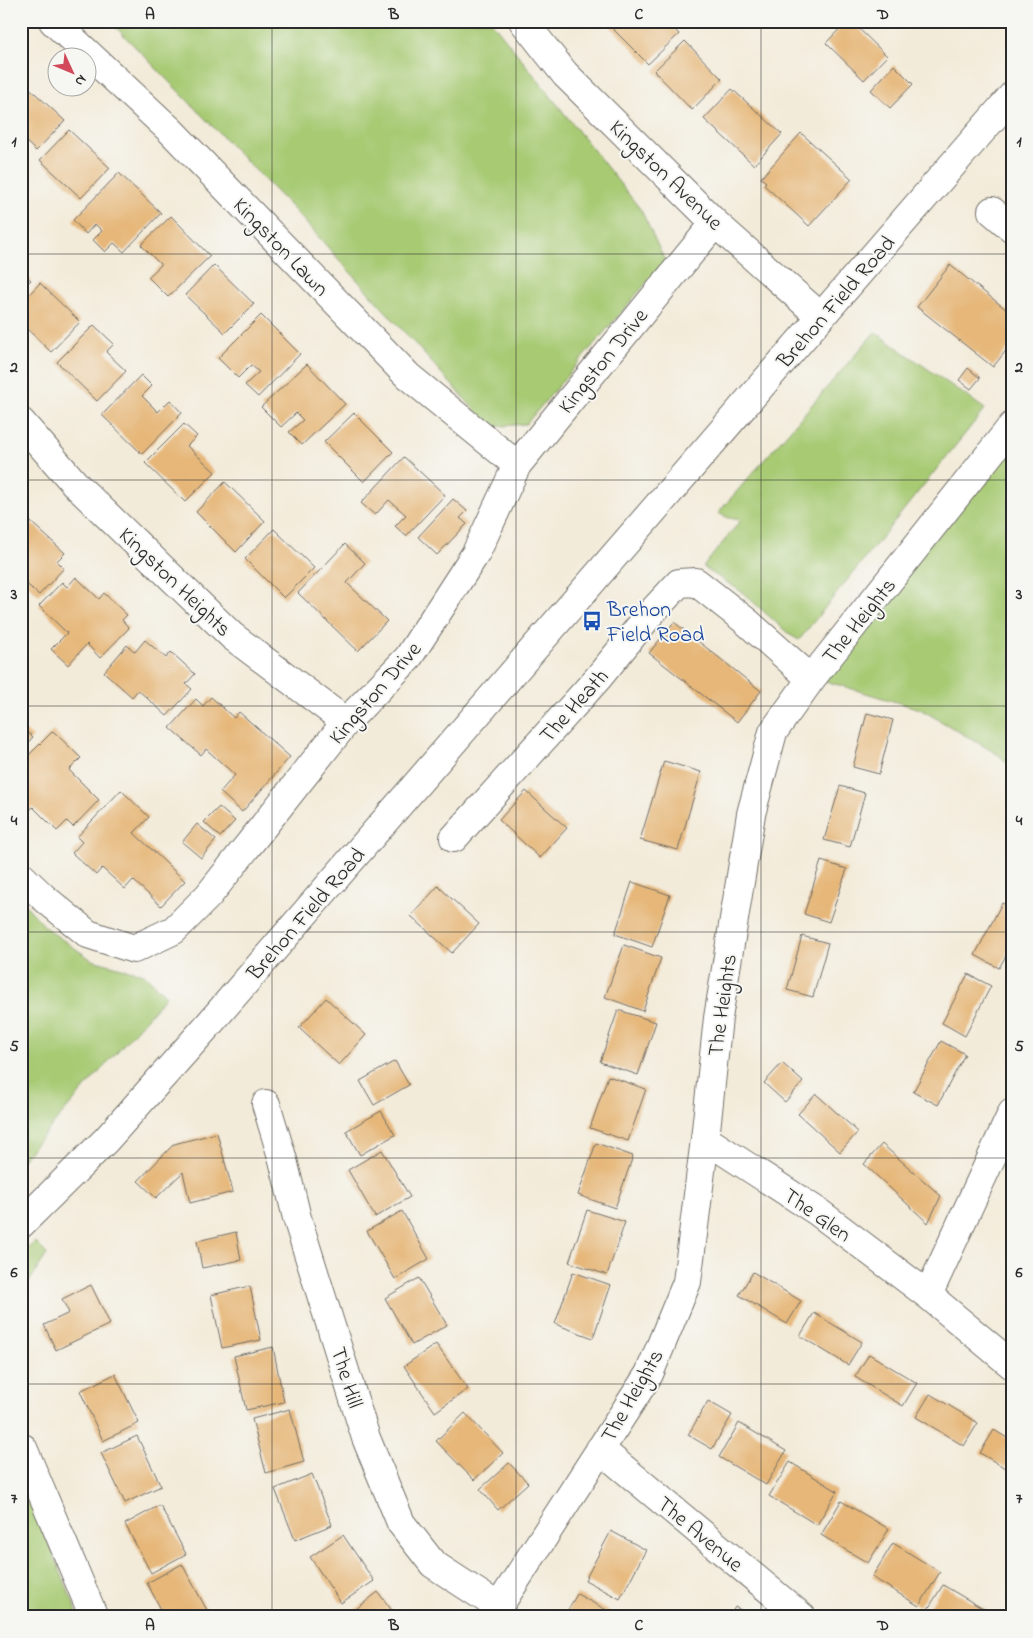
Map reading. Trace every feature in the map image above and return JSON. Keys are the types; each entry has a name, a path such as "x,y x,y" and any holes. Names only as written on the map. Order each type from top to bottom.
{"street":[{"name":"Kingston Lawn","path":"53,21 171,130 408,376 517,465"},
{"name":"Kingston Avenue","path":"522,21 565,74 715,223 821,317"},
{"name":"Brehon Field Road","path":"21,1224 106,1140 210,1023 1012,96"},
{"name":"Kingston Drive","path":"21,876 43,898 88,934 134,949 174,930 208,896 346,722 408,658 476,553 517,465 715,223"},
{"name":"Kingston Heights","path":"21,422 77,486 232,636 346,722"},
{"name":"The Heights","path":"495,1612 649,1374 686,1282 705,1139 718,1018 751,814 773,732 811,679 1012,426"},
{"name":"The Heath","path":"454,838 598,678 679,583 696,582 747,622 811,679"},
{"name":"The Hill","path":"266,1104 283,1160 297,1218 366,1438 401,1523 434,1564 495,1612"},
{"path":"928,1294 1012,1113"},
{"name":"The Glen","path":"705,1139 818,1212 928,1294 1012,1365"},
{"path":"22,1447 94,1617"},
{"name":"The Avenue","path":"600,1449 802,1617"}],"green space":[{"path":"110,21 491,21 641,210 665,261 526,424 490,427 296,212"},
{"path":"875,332 985,409 799,640 790,635 742,592 703,567 741,520 729,518 718,513"},
{"path":"1005,449 1012,455 1012,768 999,755 920,709 822,680"},
{"path":"21,900 47,929 92,960 144,974 166,996 21,1161"},
{"path":"35,1242 47,1254 21,1295 21,1255"},
{"path":"21,1482 27,1489 79,1617 21,1617"}],"building":[{"path":"615,21 666,21 679,34 648,64 610,26"},
{"path":"847,21 851,21 887,56 864,80 826,43"},
{"path":"685,41 722,79 692,110 654,71"},
{"path":"894,65 913,84 890,108 871,90"},
{"path":"24,83 65,121 36,151 21,137 21,85"},
{"path":"732,89 782,134 754,165 704,119"},
{"path":"69,130 110,168 81,198 40,160"},
{"path":"801,133 852,179 809,226 764,185 766,182 761,178"},
{"path":"119,173 161,213 124,252 114,243 105,252 93,240 102,231 95,224 86,234 73,220"},
{"path":"171,216 210,256 168,297 148,277 161,265 141,245"},
{"path":"214,265 254,304 225,333 185,295"},
{"path":"950,265 1012,314 1012,343 993,367 917,307"},
{"path":"21,271 31,280 21,290"},
{"path":"40,283 80,322 51,352 21,323 21,303"},
{"path":"261,315 300,354 258,397 245,385 259,372 251,365 238,378 218,358"},
{"path":"94,325 114,344 106,352 126,371 97,401 57,362"},
{"path":"307,364 345,404 302,445 289,432 303,420 296,413 281,427 261,407"},
{"path":"968,368 980,378 971,389 959,380"},
{"path":"141,375 152,386 142,396 158,412 170,400 182,413 142,454 102,415"},
{"path":"354,413 393,452 364,482 324,442"},
{"path":"184,424 197,436 187,446 215,472 185,502 145,463"},
{"path":"404,457 445,495 406,536 395,526 406,515 389,500 375,515 361,503"},
{"path":"225,482 265,521 236,552 196,512"},
{"path":"453,499 467,511 460,518 467,524 437,555 418,537"},
{"path":"21,513 65,553 57,561 64,568 39,595 21,579"},
{"path":"274,529 314,568 284,598 245,559"},
{"path":"345,544 365,563 347,583 387,621 358,651 298,593"},
{"path":"76,577 99,599 104,593 127,615 122,620 129,628 100,658 87,644 68,665 51,649 67,633 39,606 62,582 67,587"},
{"path":"674,622 761,691 737,722 649,653"},
{"path":"145,640 166,658 171,652 195,674 186,684 192,689 167,716 138,690 132,697 104,672 127,645 135,652"},
{"path":"211,697 234,718 239,712 290,757 242,812 220,792 235,775 206,749 201,755 170,728 196,699 203,706"},
{"path":"867,713 893,720 879,774 853,767"},
{"path":"21,727 33,737 21,750"},
{"path":"53,731 81,758 69,770 99,800 73,827 67,821 57,831 33,807 29,811 21,804 21,763"},
{"path":"664,761 701,772 678,850 640,840"},
{"path":"840,786 865,793 850,847 824,840"},
{"path":"121,790 149,817 134,833 185,881 161,906 133,880 125,889 102,868 96,875 72,853 82,842 77,837"},
{"path":"526,791 567,828 540,858 499,820"},
{"path":"219,807 235,821 220,837 204,822"},
{"path":"197,824 216,840 201,858 182,842"},
{"path":"821,861 847,869 829,922 804,914"},
{"path":"632,882 670,895 652,947 615,934"},
{"path":"438,886 479,924 452,953 411,916"},
{"path":"1002,903 1012,908 1012,945 999,968 975,955"},
{"path":"802,936 828,943 813,997 787,990"},
{"path":"624,945 661,958 643,1011 605,997"},
{"path":"968,974 991,986 965,1036 942,1023"},
{"path":"326,998 366,1035 339,1065 299,1028"},
{"path":"618,1010 656,1022 638,1075 600,1062"},
{"path":"941,1041 965,1054 938,1105 913,1092"},
{"path":"395,1061 409,1085 374,1105 360,1081"},
{"path":"782,1063 803,1082 785,1102 764,1083"},
{"path":"608,1076 646,1089 628,1141 590,1128"},
{"path":"816,1094 858,1132 840,1152 798,1114"},
{"path":"381,1111 395,1135 360,1155 346,1131"},
{"path":"217,1133 233,1192 190,1203 183,1172 156,1198 138,1181 174,1144"},
{"path":"596,1143 633,1156 615,1208 578,1195"},
{"path":"882,1144 941,1196 928,1223 864,1164"},
{"path":"382,1150 410,1197 375,1217 348,1170"},
{"path":"587,1210 625,1222 607,1275 569,1262"},
{"path":"402,1211 429,1259 395,1279 367,1231"},
{"path":"236,1232 241,1260 202,1268 197,1241"},
{"path":"573,1272 611,1285 593,1338 555,1324"},
{"path":"753,1272 801,1301 787,1324 739,1295"},
{"path":"419,1278 447,1325 412,1345 385,1298"},
{"path":"91,1285 110,1324 56,1350 44,1325 69,1313 62,1299"},
{"path":"250,1286 261,1340 222,1348 211,1295"},
{"path":"814,1313 862,1342 848,1365 800,1336"},
{"path":"436,1344 468,1389 435,1412 404,1366"},
{"path":"273,1347 284,1402 246,1410 234,1356"},
{"path":"869,1354 917,1383 903,1406 855,1377"},
{"path":"115,1374 139,1423 103,1441 80,1391"},
{"path":"930,1394 978,1423 964,1446 916,1417"},
{"path":"708,1401 732,1415 712,1449 688,1435"},
{"path":"290,1409 304,1462 266,1473 252,1419"},
{"path":"465,1413 503,1453 474,1480 436,1441"},
{"path":"739,1423 786,1451 766,1485 719,1457"},
{"path":"994,1430 1012,1441 1012,1456 1005,1468 980,1453"},
{"path":"137,1436 161,1486 125,1503 101,1453"},
{"path":"790,1462 837,1491 817,1525 769,1496"},
{"path":"509,1463 528,1483 498,1510 480,1489"},
{"path":"312,1474 332,1525 295,1540 275,1489"},
{"path":"841,1501 889,1529 868,1563 821,1535"},
{"path":"160,1505 186,1554 151,1573 125,1524"},
{"path":"611,1531 646,1550 620,1599 585,1580"},
{"path":"343,1535 374,1581 341,1603 310,1557"},
{"path":"893,1543 940,1572 919,1606 872,1577"},
{"path":"182,1564 208,1612 200,1617 165,1617 147,1583"},
{"path":"943,1585 990,1613 987,1617 923,1617"},
{"path":"378,1592 397,1617 346,1617"},
{"path":"577,1594 612,1613 610,1617 564,1617"},
{"path":"735,1607 755,1617 718,1617 721,1611 730,1616"}],"place":[{"name":"Brehon Field Road","path":"592,621"}]}
